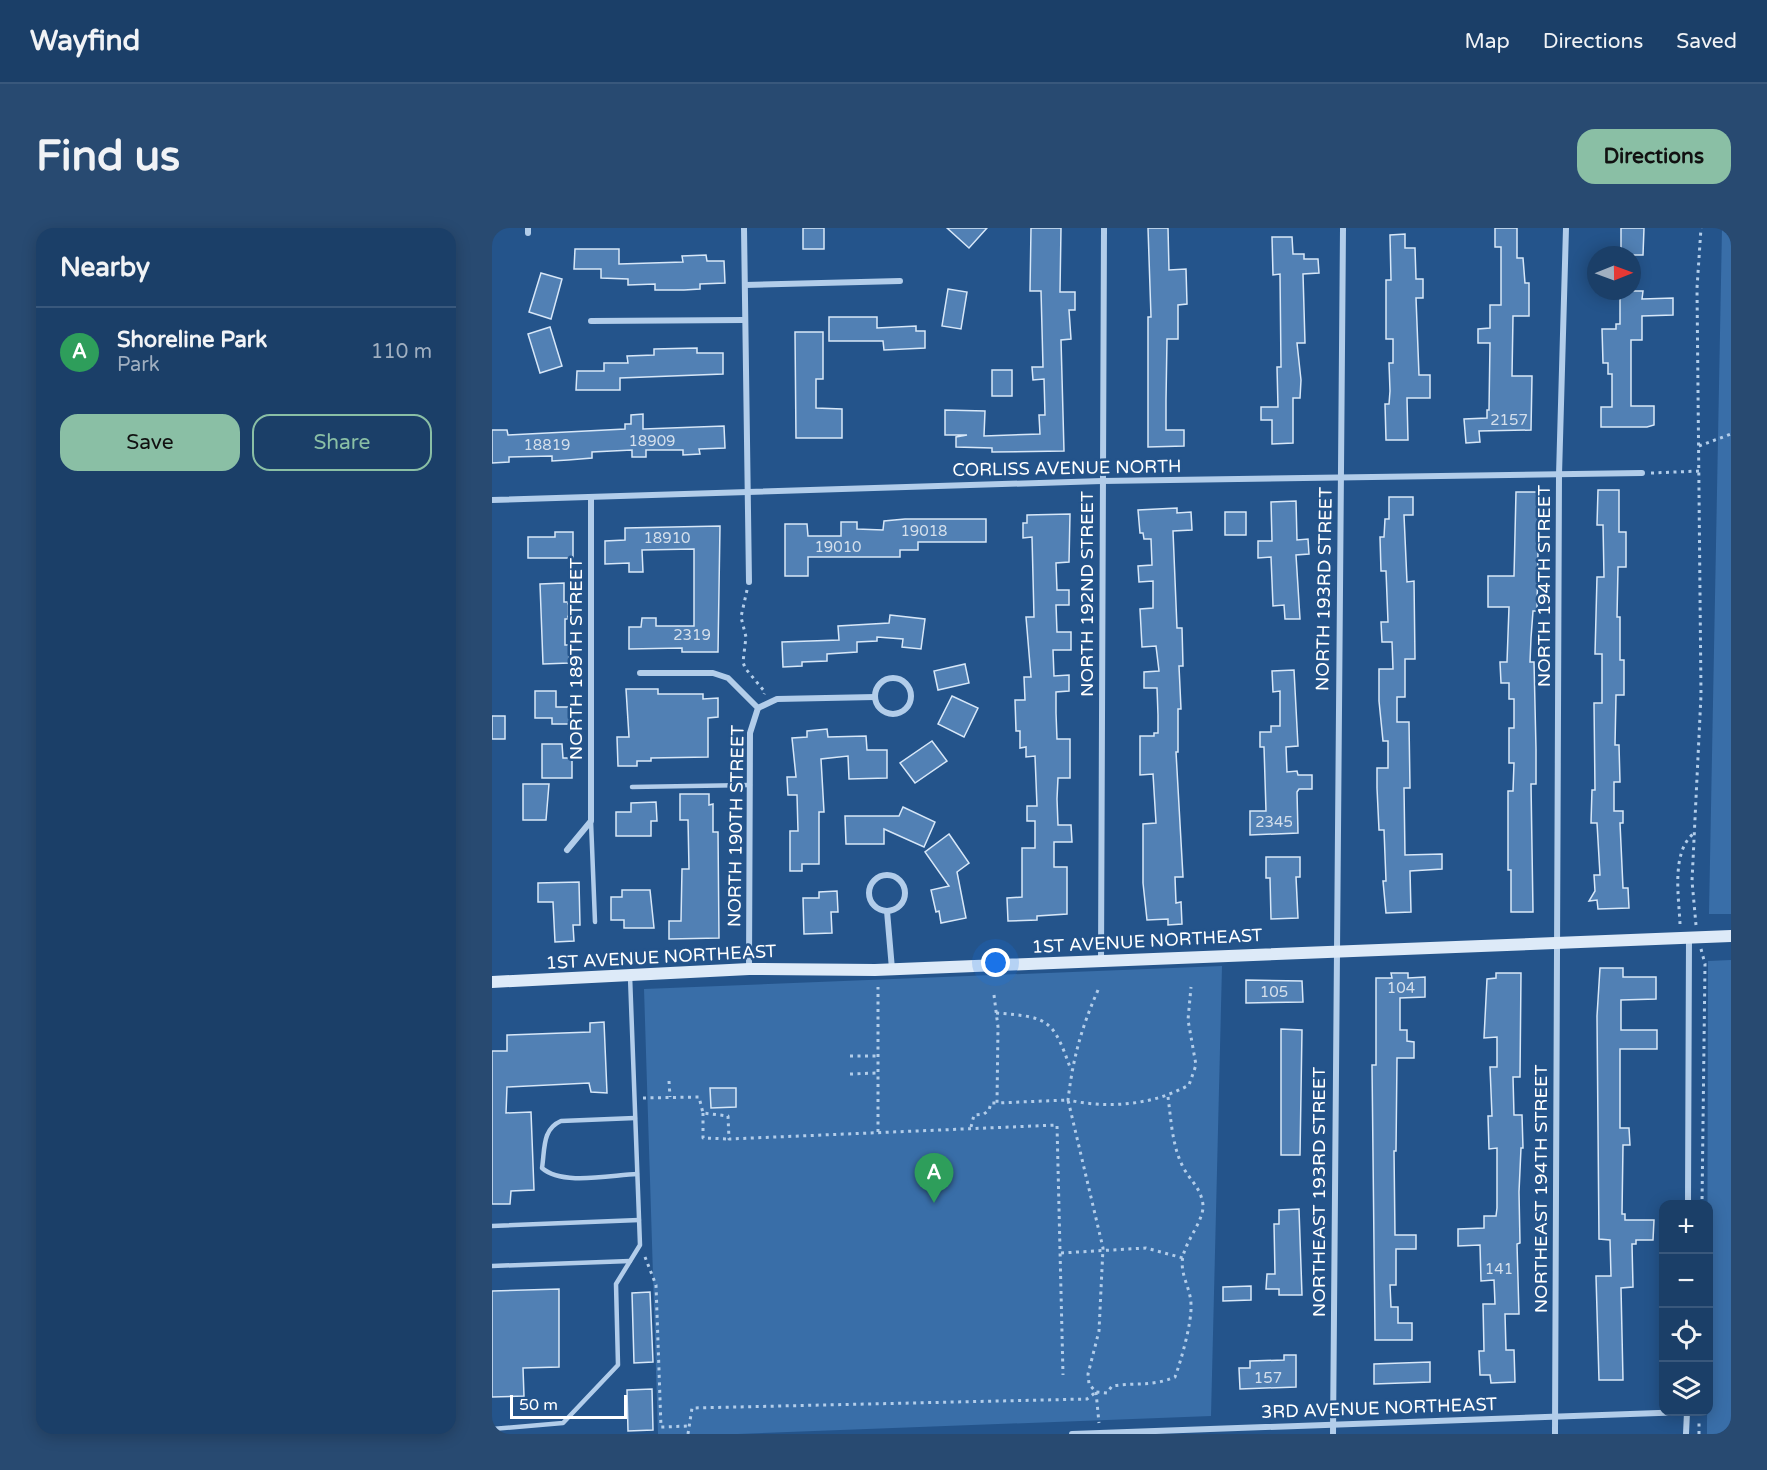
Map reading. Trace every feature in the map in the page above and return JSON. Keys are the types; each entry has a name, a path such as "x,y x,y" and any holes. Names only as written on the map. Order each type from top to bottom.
{"street":[{"path":"744,228 749,582"},
{"name":"NORTH 192ND STREET","path":"1101,961 1104,228"},
{"name":"NORTH 193RD STREET","path":"1335,950 1343,228"},
{"name":"NORTH 194TH STREET","path":"1558,943 1559,475 1566,228"},
{"path":"745,285 900,281"},
{"path":"591,321 744,320"},
{"name":"CORLISS AVENUE NORTH","path":"492,500 1102,481 1642,473"},
{"name":"NORTH 189TH STREET","path":"591,498 591,821"},
{"name":"NORTH 190TH STREET","path":"640,673 713,673 728,678 758,708 750,732 748,969"},
{"path":"896,679 906,685 910,696 907,707 896,714 884,712 879,708 875,697 884,681 896,679"},
{"path":"758,708 777,699 875,697"},
{"path":"567,850 591,821"},
{"path":"885,875 897,879 904,889 899,906 887,911 872,903 869,891 874,880 885,875"},
{"path":"887,911 892,969"},
{"name":"1ST AVENUE NORTHEAST","path":"492,982 748,969 892,969 1731,936"},
{"path":"1685,938 1688,1200"},
{"name":"NORTHEAST 194TH STREET","path":"1555,1434 1558,943"},
{"name":"NORTHEAST 193RD STREET","path":"1333,1434 1335,950"},
{"name":"3RD AVENUE NORTHEAST","path":"1072,1434 1659,1413"},
{"path":"1686,1434 1687,1416"}],"lane":[{"path":"632,787 750,785"},
{"name":"NORTH 189TH STREET","path":"591,821 595,922"},
{"path":"492,1429 563,1423 618,1365 616,1284 640,1245 630,976"},
{"path":"635,1118 561,1120 547,1131 543,1168 551,1176 564,1178 638,1174"},
{"path":"492,1226 639,1220"},
{"path":"492,1266 630,1261"}],"path":[{"path":"1695,922 1693,834 1701,695 1697,288 1701,228"},
{"path":"1699,446 1731,434"},
{"path":"1642,473 1700,471"},
{"path":"749,582 741,616 746,637 743,662 745,668 765,692 758,708"},
{"path":"1685,938 1680,867 1685,841 1693,834"},
{"path":"1701,952 1705,964 1702,1200"},
{"path":"878,987 878,1132"},
{"path":"971,1128 974,1115 984,1114 989,1110 991,1103 1068,1100 1110,1105 1168,1097 1189,1085 1196,1065 1188,1020 1191,987"},
{"path":"1098,990 1083,1023 1071,1072 1068,1100 1103,1248 1099,1331 1088,1374 1089,1384 1096,1392 1100,1433"},
{"path":"994,995 997,1103"},
{"path":"996,1013 1029,1015 1050,1023 1062,1045 1071,1072"},
{"path":"850,1056 878,1056"},
{"path":"850,1074 878,1073"},
{"path":"669,1081 670,1097"},
{"path":"652,1098 699,1097 703,1113 703,1138 729,1139 1058,1125 1063,1375"},
{"path":"688,1434 692,1408 1088,1399 1096,1392 1107,1393 1112,1386 1128,1383 1157,1385 1175,1377 1190,1320 1191,1303 1183,1278 1183,1258 1189,1237 1201,1218 1203,1207 1200,1189 1182,1164 1174,1142 1168,1097"},
{"path":"703,1113 728,1116 729,1139"},
{"path":"640,1245 656,1285 661,1427 690,1426"},
{"path":"1061,1253 1103,1248 1146,1248 1183,1258"},
{"path":"1699,1416 1699,1434"}],"shaded area":[{"path":"1722,228 1731,228 1731,914 1709,914"},
{"path":"1731,960 1731,1434 1707,1434 1707,1416 1713,1416 1713,1200 1707,1200 1708,961"},
{"path":"1222,966 1211,1416 738,1434 658,1434 644,989"}],"building":[{"path":"803,228 824,228 824,249 803,249"},
{"path":"947,228 987,228 969,248"},
{"path":"1031,228 1061,228 1060,292 1075,292 1075,310 1069,310 1071,339 1061,340 1064,451 992,452 992,448 956,447 956,437 967,435 945,435 945,410 985,411 984,436 1040,434 1039,415 1045,415 1044,379 1033,380 1032,367 1043,367 1041,291 1030,291"},
{"path":"1148,228 1168,228 1169,270 1186,269 1187,304 1178,305 1178,339 1167,339 1166,400 1166,430 1184,430 1184,446 1148,447 1148,317 1151,317"},
{"path":"1495,228 1517,228 1517,258 1523,258 1525,283 1529,283 1529,316 1513,316 1512,376 1532,376 1531,430 1479,431 1480,442 1466,443 1464,419 1487,418 1487,410 1489,410 1490,343 1478,343 1478,329 1490,328 1490,305 1501,305 1501,247 1495,247"},
{"path":"1621,228 1644,228 1643,255 1641,255 1641,246 1621,246"},
{"path":"1405,234 1405,248 1415,248 1416,279 1423,279 1423,298 1416,298 1419,375 1430,375 1430,398 1407,398 1408,440 1386,440 1385,404 1389,404 1389,363 1393,363 1393,339 1386,339 1386,280 1391,280 1390,235"},
{"path":"1272,237 1292,237 1293,254 1304,254 1304,259 1318,259 1319,273 1303,274 1305,343 1297,343 1301,380 1300,398 1293,398 1293,443 1272,444 1272,420 1261,420 1261,407 1278,407 1277,367 1281,367 1280,274 1273,275"},
{"path":"575,249 619,249 619,264 683,262 682,256 706,255 707,261 724,261 725,283 700,284 700,289 684,290 655,290 655,284 628,285 628,279 601,278 601,269 574,269"},
{"path":"541,273 562,279 551,319 529,312"},
{"path":"948,289 967,292 961,329 942,326"},
{"path":"1641,291 1643,291 1642,299 1673,298 1673,315 1642,316 1642,340 1631,340 1631,406 1654,406 1654,425 1601,427 1601,407 1612,407 1612,374 1608,374 1608,363 1603,363 1602,329 1616,329 1616,324 1620,324 1620,300 1641,300"},
{"path":"829,317 877,317 877,328 916,326 916,331 925,331 925,348 884,350 883,341 829,341"},
{"path":"550,327 562,366 540,373 528,334"},
{"path":"795,332 823,332 823,379 816,379 816,408 842,409 842,438 796,438"},
{"path":"697,348 697,353 723,353 723,374 620,378 620,390 576,390 577,371 604,371 604,363 628,363 627,356 654,355 654,349"},
{"path":"992,370 1012,370 1012,396 992,396"},
{"path":"643,414 643,429 724,426 725,448 699,449 700,454 683,455 683,450 646,450 646,457 632,457 632,450 592,452 592,458 552,461 552,456 509,457 509,462 492,463 492,430 507,430 508,435 625,429 625,424 631,424 631,415"},
{"path":"1598,490 1619,490 1619,532 1626,532 1626,567 1618,567 1617,617 1620,617 1620,660 1624,660 1624,695 1616,695 1615,745 1619,745 1620,782 1614,782 1614,811 1623,811 1623,823 1620,823 1623,888 1628,888 1629,908 1598,909 1597,900 1589,901 1595,891 1594,875 1600,875 1597,823 1591,823 1592,790 1595,790 1594,703 1602,703 1602,654 1595,654 1597,577 1604,577 1603,525 1597,525"},
{"path":"1516,492 1539,492 1537,611 1533,611 1530,662 1534,662 1536,749 1536,784 1531,784 1533,912 1511,912 1511,870 1508,870 1508,791 1513,791 1514,763 1509,763 1509,728 1514,728 1514,699 1509,699 1509,683 1501,683 1500,662 1507,662 1509,607 1488,607 1488,576 1514,576"},
{"path":"1389,497 1413,497 1413,515 1404,515 1407,582 1414,581 1415,659 1405,659 1405,697 1397,697 1397,722 1409,722 1410,788 1404,788 1405,855 1442,854 1442,869 1410,871 1411,912 1386,913 1383,881 1386,881 1384,830 1379,830 1377,768 1388,768 1388,741 1383,741 1379,701 1379,669 1393,669 1392,642 1382,642 1381,622 1388,622 1386,571 1381,571 1380,537 1384,537 1385,519 1389,519"},
{"path":"1296,501 1297,540 1308,539 1309,554 1296,555 1300,619 1285,619 1284,605 1273,606 1271,557 1258,558 1258,541 1272,541 1271,502"},
{"path":"1177,508 1177,513 1191,512 1192,530 1173,531 1177,628 1182,628 1183,666 1179,666 1181,709 1178,709 1178,752 1176,752 1183,877 1175,877 1176,903 1181,902 1182,924 1168,925 1168,919 1147,920 1143,883 1143,824 1156,823 1153,774 1140,775 1140,736 1154,736 1154,733 1158,733 1157,688 1144,688 1144,672 1159,671 1156,646 1142,647 1140,609 1153,608 1153,581 1139,582 1138,566 1152,565 1151,539 1144,539 1143,533 1140,533 1138,510"},
{"path":"1225,512 1246,512 1246,535 1225,535"},
{"path":"1070,514 1069,562 1056,563 1057,590 1069,590 1069,605 1056,605 1057,632 1071,632 1071,650 1053,650 1054,676 1069,675 1069,691 1056,692 1057,739 1070,739 1070,778 1058,778 1057,799 1058,825 1071,825 1072,842 1054,842 1054,867 1067,867 1067,914 1037,916 1037,920 1008,921 1007,898 1022,897 1022,848 1035,848 1035,821 1027,821 1027,806 1037,806 1035,756 1026,757 1026,747 1020,748 1020,731 1016,731 1015,700 1025,700 1024,677 1031,677 1026,617 1034,617 1032,537 1023,538 1023,523 1027,523 1027,515"},
{"path":"986,519 986,542 918,542 918,550 900,550 900,557 808,557 808,576 785,576 785,524 807,524 808,536 841,536 841,522 857,522 857,529 883,530 884,521"},
{"path":"720,526 718,652 682,652 682,648 629,649 629,627 641,627 642,618 656,618 656,626 694,626 694,549 642,550 643,572 629,572 629,563 605,564 605,541 625,540 625,528"},
{"path":"555,532 573,532 573,558 528,558 528,537 555,537"},
{"path":"564,583 564,602 568,602 568,619 565,619 565,645 569,645 569,663 543,664 540,584"},
{"path":"890,615 925,619 921,649 902,647 903,639 877,637 877,641 857,642 857,652 827,654 827,661 802,662 802,666 783,667 782,642 839,640 838,626 889,623"},
{"path":"965,664 969,683 938,690 934,671"},
{"path":"1294,670 1298,746 1286,747 1287,772 1297,771 1298,775 1312,775 1312,789 1299,789 1297,792 1298,833 1250,835 1250,811 1266,811 1264,747 1260,747 1260,732 1271,732 1271,726 1280,726 1280,691 1273,692 1272,671"},
{"path":"626,689 658,689 658,694 703,694 703,699 718,698 718,717 708,718 708,757 651,758 651,761 637,761 637,766 618,766 617,737 629,737"},
{"path":"535,691 556,691 556,707 569,707 570,724 552,724 552,718 535,718"},
{"path":"952,696 978,708 964,737 938,724"},
{"path":"492,716 505,716 505,739 492,739"},
{"path":"827,729 828,737 866,736 867,750 887,750 887,778 849,779 848,756 821,759 824,812 819,812 819,864 802,864 802,871 790,871 790,831 798,831 797,795 788,795 787,777 796,777 792,738 807,737 807,731"},
{"path":"932,741 947,761 915,783 900,763"},
{"path":"542,744 562,744 563,758 572,758 572,778 542,778"},
{"path":"523,784 549,784 546,820 523,820"},
{"path":"680,794 709,794 709,805 713,804 713,832 718,832 719,938 669,939 669,921 681,921 682,869 689,869 688,820 680,820"},
{"path":"656,802 657,821 651,821 651,836 616,836 616,812 631,812 631,803"},
{"path":"903,807 935,822 924,847 884,829 884,844 846,844 845,816 899,816"},
{"path":"949,834 969,863 957,872 966,918 941,923 931,890 949,886 925,852"},
{"path":"1266,857 1300,857 1300,877 1296,877 1298,918 1271,919 1270,878 1266,878"},
{"path":"579,882 580,925 573,925 574,941 555,942 553,902 538,902 538,883"},
{"path":"622,890 650,890 654,928 624,928 624,920 611,920 611,897 622,897"},
{"path":"837,891 838,912 831,912 832,933 804,934 803,898 819,898 819,892"},
{"path":"1600,968 1623,968 1623,977 1656,977 1656,999 1621,1000 1621,1030 1657,1030 1657,1049 1620,1049 1620,1128 1629,1128 1630,1145 1623,1145 1622,1214 1625,1214 1625,1220 1654,1220 1653,1240 1636,1240 1636,1244 1632,1244 1633,1287 1621,1288 1623,1380 1599,1380 1596,1276 1611,1276 1610,1240 1599,1239 1597,1016"},
{"path":"1391,973 1408,973 1408,978 1425,977 1425,997 1400,998 1400,1030 1407,1030 1407,1041 1414,1042 1414,1058 1397,1058 1396,1151 1394,1151 1395,1235 1416,1235 1416,1249 1396,1249 1396,1285 1390,1285 1391,1307 1398,1307 1398,1323 1412,1323 1412,1340 1375,1340 1372,1065 1376,1065 1376,978 1392,978"},
{"path":"1496,973 1521,973 1520,1077 1513,1077 1514,1115 1522,1115 1523,1148 1521,1148 1519,1192 1520,1243 1517,1244 1519,1314 1505,1314 1506,1350 1514,1350 1515,1382 1491,1383 1490,1375 1480,1375 1479,1351 1484,1351 1483,1304 1495,1304 1494,1280 1481,1281 1480,1245 1458,1246 1458,1229 1484,1228 1484,1216 1496,1216 1497,1148 1489,1149 1488,1116 1492,1116 1490,1067 1497,1067 1497,1037 1484,1038 1487,979 1496,978"},
{"path":"1246,980 1302,981 1303,1002 1246,1003"},
{"path":"604,1022 607,1093 591,1092 589,1083 507,1087 506,1113 531,1112 534,1190 511,1191 510,1204 492,1204 492,1051 507,1051 507,1035 590,1032 590,1023"},
{"path":"1281,1029 1302,1030 1300,1155 1281,1155"},
{"path":"710,1088 736,1088 736,1107 711,1108"},
{"path":"1299,1209 1302,1295 1279,1295 1279,1289 1266,1289 1267,1274 1275,1274 1274,1224 1279,1224 1279,1210"},
{"path":"1251,1286 1251,1300 1223,1301 1223,1287"},
{"path":"559,1289 559,1367 523,1368 524,1396 492,1397 492,1291"},
{"path":"650,1292 653,1362 634,1363 632,1293"},
{"path":"1284,1355 1296,1355 1296,1387 1240,1389 1239,1368 1250,1368 1250,1361 1284,1360"},
{"path":"1430,1362 1430,1382 1374,1384 1374,1364"},
{"path":"652,1389 653,1430 628,1431 627,1390"}],"place":[{"name":"Shoreline Park","path":"934,1203"}]}
